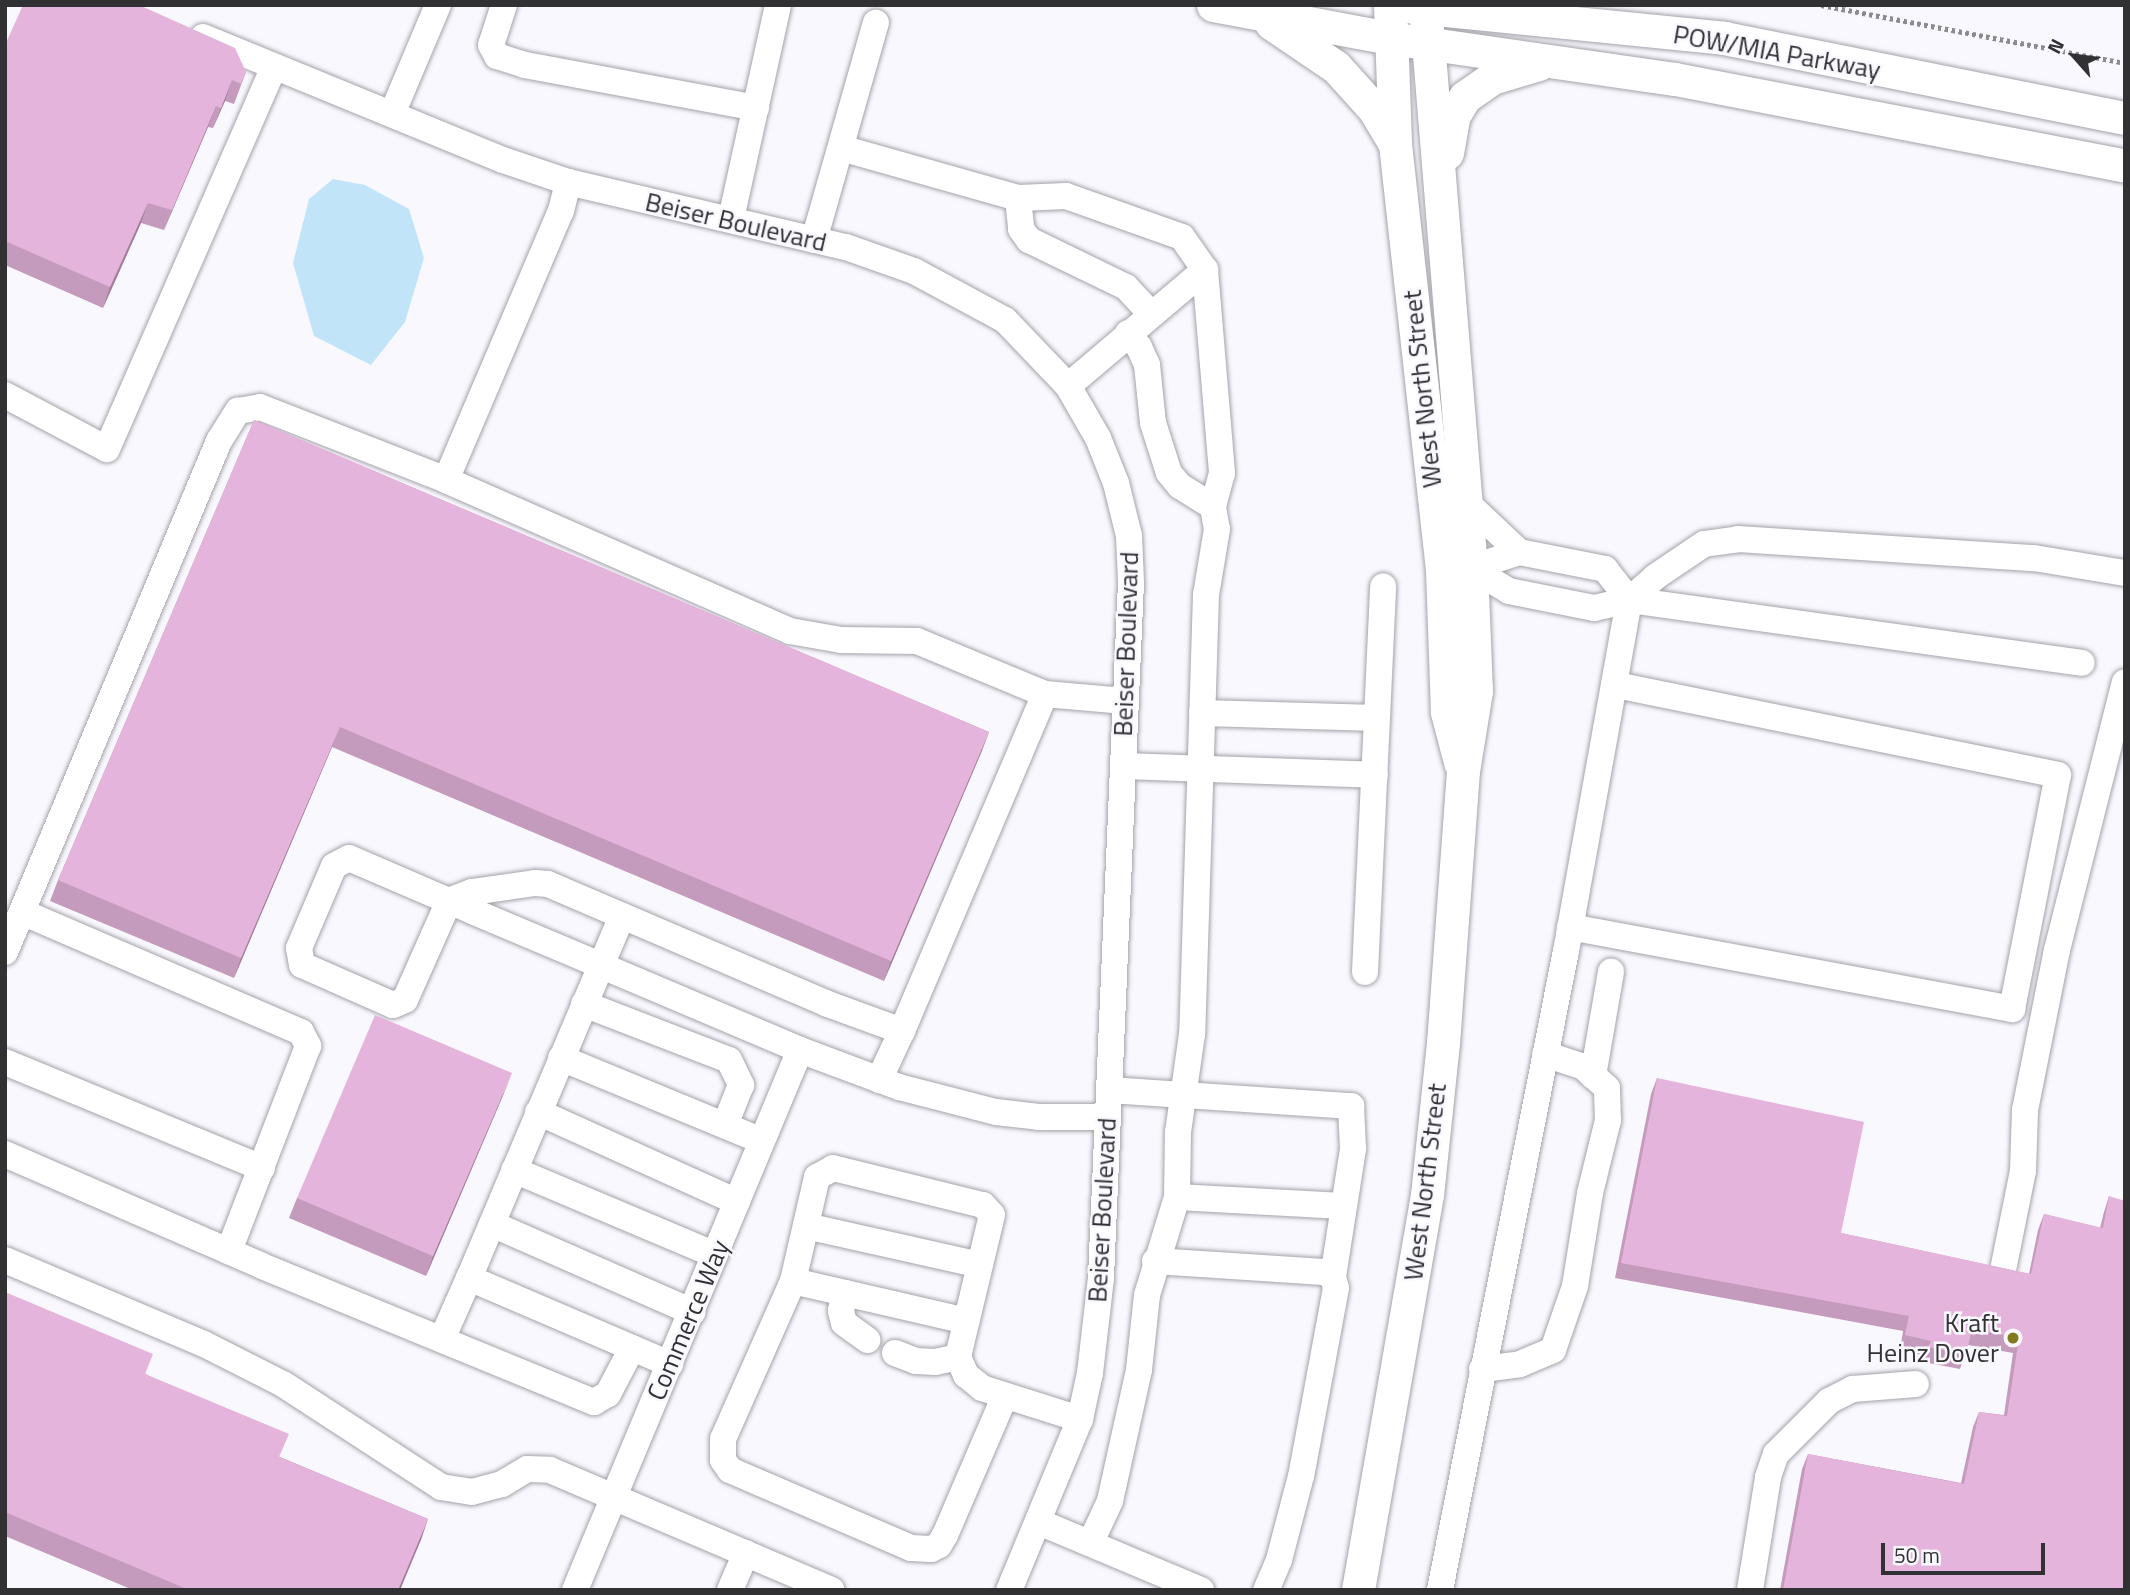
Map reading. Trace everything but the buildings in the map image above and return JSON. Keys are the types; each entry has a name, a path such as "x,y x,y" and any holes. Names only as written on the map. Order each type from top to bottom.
{"main road":[{"name":"POW/MIA Parkway","path":"1213,5 1390,38 1675,79 2125,166"},
{"name":"West North Street","path":"1358,1590 1427,1195 1443,1043 1463,771 1476,691 1395,144 1390,5"},
{"path":"1534,5 1571,23"},
{"name":"POW/MIA Parkway","path":"1417,7 1724,38 2125,118"},
{"name":"West North Street","path":"1417,7 1428,43 1466,502 1457,569"},
{"path":"1255,13 1336,67 1374,109 1395,144"},
{"path":"1441,200 1451,126 1465,97 1492,78 1553,61"}],"street":[{"path":"392,114 438,5"},
{"path":"504,5 491,45 497,56 525,65 756,108"},
{"path":"731,219 778,5"},
{"path":"814,240 876,23"},
{"name":"Beiser Boulevard","path":"176,24 503,160 568,183 846,247 914,271 1005,320 1068,386 1098,438 1116,483 1129,536 1131,582 1101,1278 1090,1373 1080,1419 1009,1590"},
{"path":"5,395 107,449 274,67"},
{"path":"841,148 1018,198 1066,196 1182,237 1205,270 1222,473 1213,506 1217,529 1206,595 1192,1034 1178,1132 1177,1197 1155,1261 1147,1294 1139,1370 1110,1501 1091,1542"},
{"path":"446,480 561,211 568,183"},
{"path":"1018,198 1024,235 1126,287 1151,314"},
{"path":"1068,386 1205,270"},
{"path":"1128,333 1139,347 1147,365 1153,423 1169,473 1180,486 1213,506"},
{"path":"5,952 219,441 238,411 260,407 446,480 790,631 841,640 917,641 1045,694 1125,701"},
{"path":"1466,502 1519,552"},
{"path":"1440,1590 1570,927 1629,600 1655,577 1704,544 1738,539 2034,558 2125,573"},
{"path":"1457,569 1519,552 1605,569 1629,600"},
{"path":"1457,569 1509,590 1594,608 1629,600 2082,663"},
{"path":"1365,972 1383,586"},
{"path":"2003,1270 2023,1171 2025,1110 2057,950 2125,682"},
{"path":"1570,927 2012,1009 2058,775 1614,685"},
{"path":"879,1080 1045,694"},
{"path":"1202,713 1377,719"},
{"path":"1123,766 1375,775"},
{"path":"902,1031 828,1004 548,884 535,883 472,891 449,901 405,1000 393,1005 302,965 299,948 334,866 349,858 449,901 600,965 800,1049 879,1080 951,1103 996,1112 1039,1117 1108,1117"},
{"path":"22,912 301,1032 308,1046 229,1251"},
{"path":"442,1339 622,916"},
{"path":"1593,1076 1611,972"},
{"path":"584,1004 729,1060 741,1085 725,1125"},
{"name":"Commerce Way","path":"575,1590 800,1049"},
{"path":"1482,1369 1520,1364 1553,1350 1574,1286 1590,1193 1608,1119 1607,1088 1584,1067 1545,1054"},
{"path":"561,1058 762,1141"},
{"path":"5,1062 262,1168"},
{"path":"1109,1090 1184,1093 1351,1107 1353,1149 1333,1277 1336,1288 1301,1476 1279,1560 1266,1590"},
{"path":"538,1112 737,1202"},
{"path":"5,1154 229,1251 594,1402 608,1394 632,1348"},
{"path":"1004,1398 945,1535 939,1545 930,1549 911,1548 730,1470 723,1460 723,1439 793,1281 817,1177 833,1168 983,1205 992,1215 958,1357 966,1375 982,1388 1004,1398 1080,1419"},
{"path":"514,1170 715,1255"},
{"path":"1177,1197 1343,1206"},
{"path":"492,1224 692,1312"},
{"path":"806,1226 980,1265"},
{"path":"5,1260 204,1344 271,1378 441,1487 472,1492 488,1489 527,1469 550,1469 831,1590"},
{"path":"1155,1261 1324,1272 1333,1277"},
{"path":"469,1278 670,1364"},
{"path":"793,1281 966,1321"},
{"path":"845,1293 841,1311 844,1323 867,1340"},
{"path":"895,1353 916,1361 935,1362 958,1357"},
{"path":"1750,1590 1768,1477 1776,1454 1829,1401 1853,1389 1916,1384"},
{"path":"1039,1522 1201,1590"},
{"path":"730,1590 746,1553"}],"path":[{"path":"1821,5 2125,63"}],"water":[{"path":"333,179 365,185 409,209 424,258 405,322 371,365 314,336 293,263 309,199"}],"place":[{"name":"Kraft Heinz Dover","path":"2013,1338"}]}
